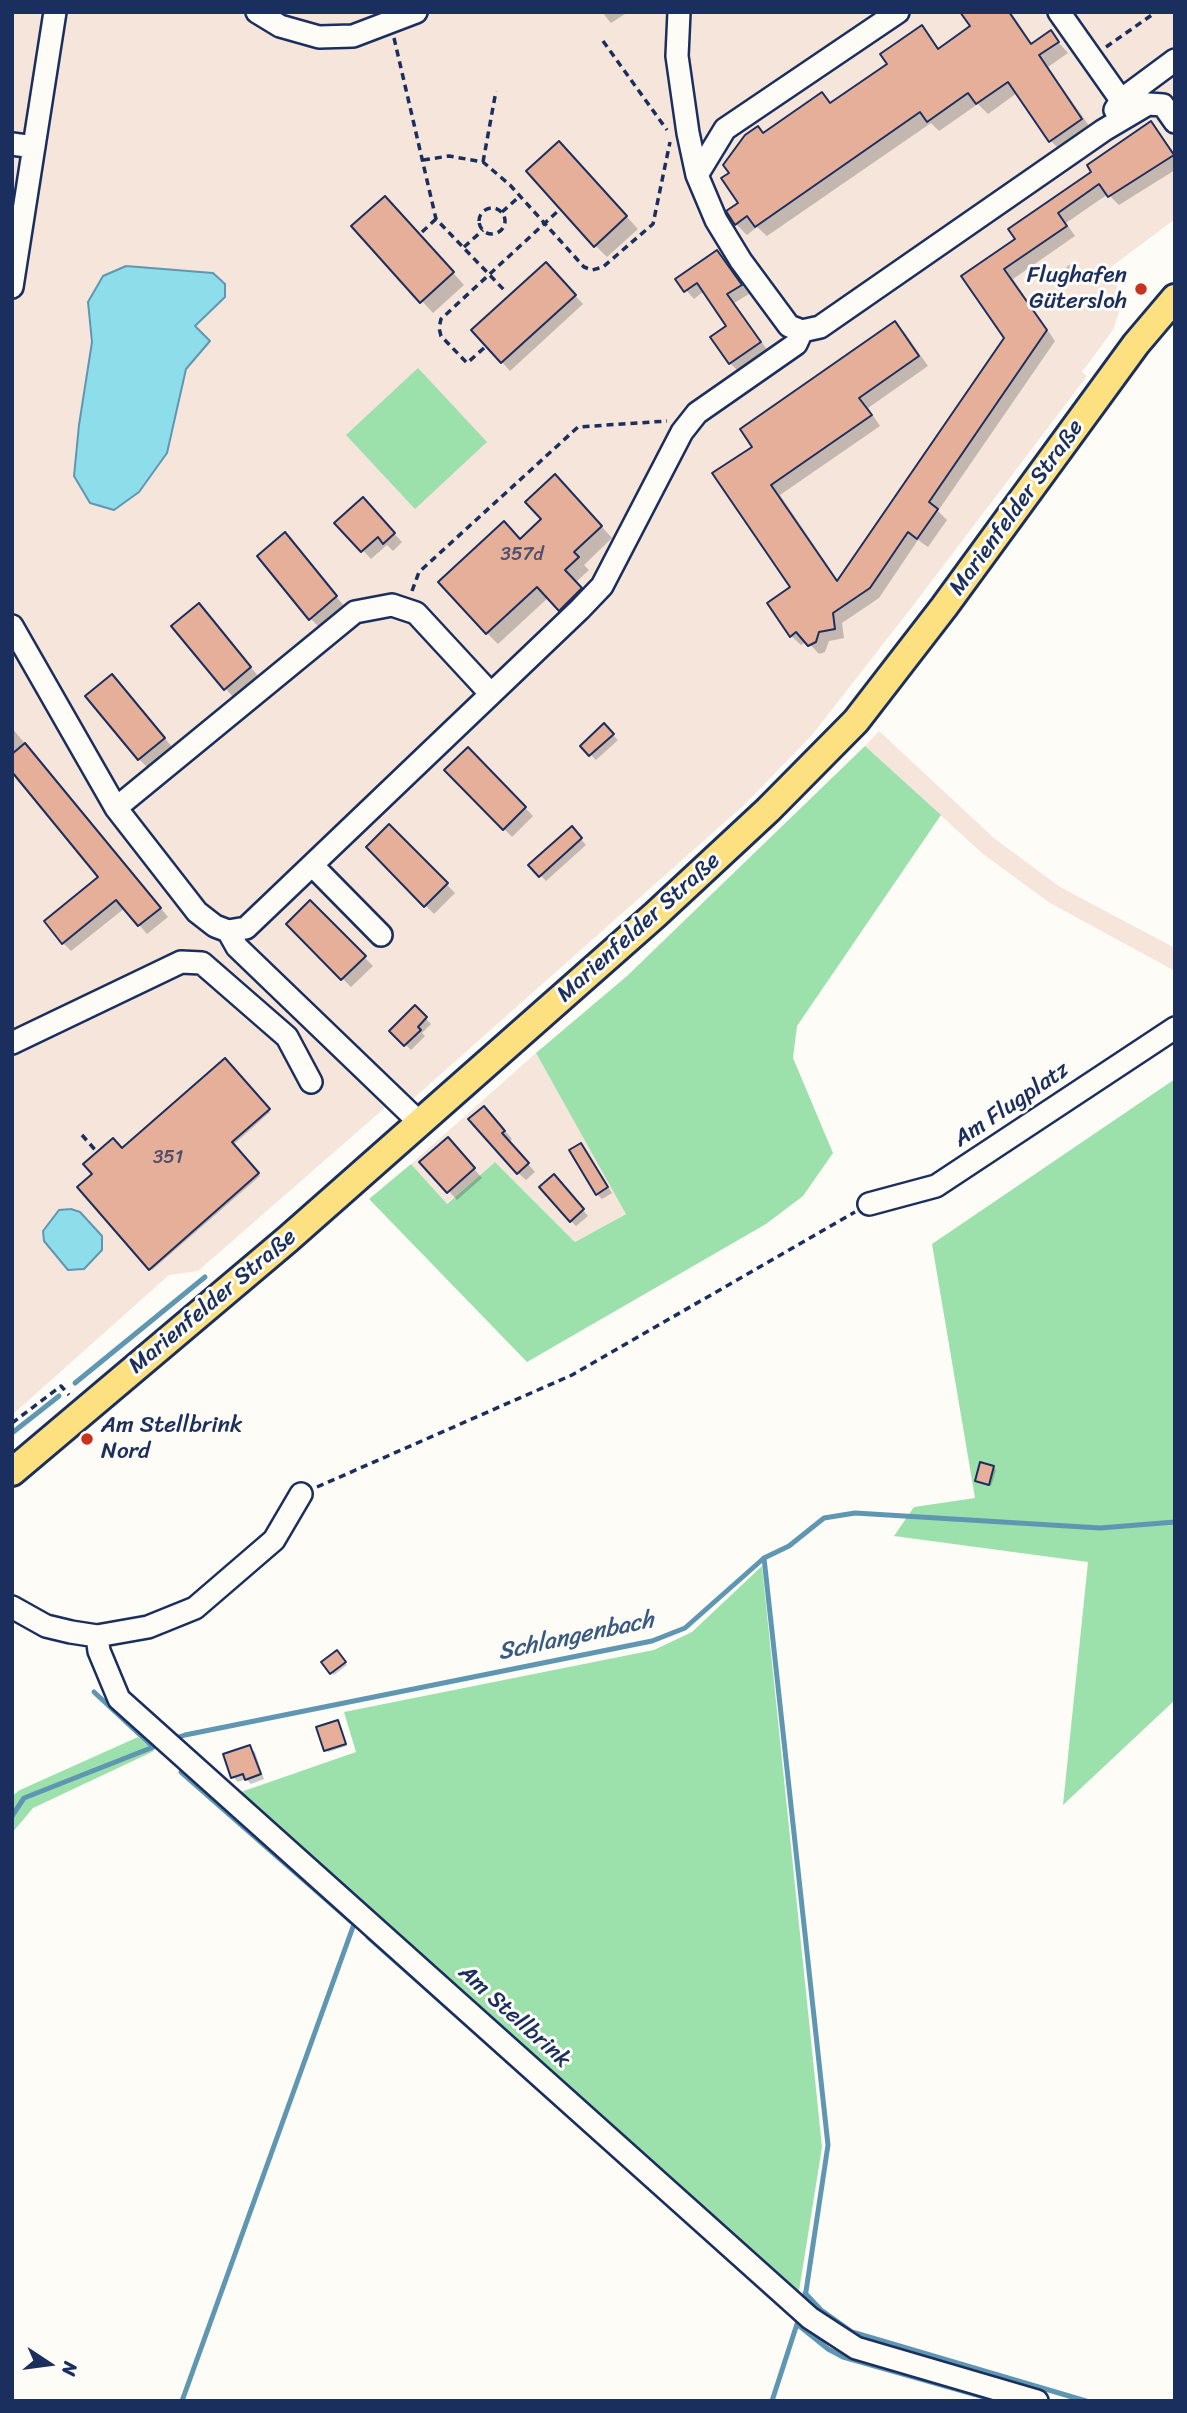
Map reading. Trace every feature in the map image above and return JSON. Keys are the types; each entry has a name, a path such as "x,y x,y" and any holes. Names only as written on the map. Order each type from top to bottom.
{"main road":[{"name":"Marienfelder Straße","path":"12,1472 278,1248 655,915 768,810 856,721 944,607 1136,344 1175,298"}],"street":[{"path":"12,287 55,12"},
{"path":"257,12 280,26 319,37 353,36 416,12"},
{"path":"679,12 677,56 697,175 716,220 741,261 789,326 802,331 820,327 1104,130 1148,104 1163,105 1175,122"},
{"path":"697,175 725,129 898,12"},
{"path":"1059,12 1121,100"},
{"path":"1104,130 1121,100 1171,70"},
{"path":"12,144 34,147"},
{"path":"12,626 116,808 197,912 215,926 228,931 246,928 602,586 682,433 697,413 796,344 802,331"},
{"path":"116,808 355,612 392,605 416,613 491,693"},
{"path":"312,865 381,935"},
{"path":"228,931 237,947 420,1123"},
{"path":"12,1043 181,962 202,963 287,1037 311,1082"},
{"name":"Am Flugplatz","path":"869,1204 936,1186 1175,1028"},
{"path":"12,1607 46,1626 97,1636 148,1627 195,1608 274,1540 301,1494"},
{"name":"Am Stellbrink","path":"97,1636 99,1651 119,1699 810,2318 856,2348 1037,2401"}],"path":[{"path":"1091,58 1156,12"},
{"path":"390,23 436,219 506,292"},
{"path":"423,160 449,156 483,162 520,196 584,267 592,270 603,267 653,224 669,143 674,140 603,41"},
{"path":"483,162 496,91"},
{"path":"502,212 520,196"},
{"path":"497,209 502,212 505,223 499,232 494,234 483,230 480,219 486,210 497,209"},
{"path":"484,348 467,363 441,336 441,319 558,211"},
{"path":"422,232 436,219"},
{"path":"463,248 483,230"},
{"path":"405,610 419,572 579,427 669,421 682,433"},
{"path":"82,1135 97,1152"},
{"path":"301,1494 572,1375 869,1204"},
{"path":"12,1423 61,1386 84,1412"}],"shaded area":[{"path":"12,12 1175,12 1175,219 1111,267 1120,296 1119,312 1113,330 1082,372 1087,376 812,735 744,805 397,1113 388,1105 198,1271 169,1275 12,1415"},
{"path":"879,731 995,839 1060,887 1175,948 1175,971 1050,903 983,854 865,746"},
{"path":"536,1053 627,1213 575,1242 495,1162 446,1204 411,1164"}],"green space":[{"path":"418,368 487,442 415,509 346,435"},
{"path":"865,746 941,815 797,1026 793,1058 833,1153 803,1196 766,1224 527,1362 369,1199 411,1164 447,1204 495,1162 575,1242 626,1214 536,1053 627,976"},
{"path":"1175,1079 1175,1700 1063,1805 1088,1562 894,1536 914,1507 975,1498 932,1244"},
{"path":"762,1566 822,2147 799,2291 241,1792 356,1752 344,1712 654,1650 692,1632"},
{"path":"138,1737 154,1751 33,1808 12,1833 12,1796"}],"water":[{"path":"126,266 213,273 225,284 225,297 195,326 210,341 186,369 167,453 139,492 114,510 90,503 74,476 92,342 88,302 103,276"},
{"path":"71,1209 80,1212 102,1236 102,1250 84,1269 68,1270 44,1241 43,1231 59,1210"}],"building":[{"path":"960,12 1009,12 1031,44 1051,30 1059,42 1039,55 1082,119 1049,142 1008,82 976,104 968,93 927,122 920,112 755,227 747,216 735,225 726,211 738,203 721,178 729,173 723,165 745,135 758,126 763,133 822,92 830,103 887,64 880,54 922,25 938,49 970,26"},
{"path":"1151,121 1174,155 1108,197 1099,184 1058,213 1067,226 1004,269 1047,330 929,502 938,509 917,539 908,532 870,588 833,613 835,629 819,632 816,642 808,646 796,632 790,637 767,603 790,587 712,473 752,447 740,429 895,321 919,356 859,398 872,415 771,485 837,581 1004,338 961,276 1015,239 1008,229 1091,172 1087,165"},
{"path":"559,141 627,216 594,247 526,171"},
{"path":"385,196 454,272 420,303 351,226"},
{"path":"717,250 742,285 727,294 761,342 729,364 710,337 726,326 697,283 684,292 675,279"},
{"path":"546,262 576,295 501,363 471,330"},
{"path":"555,474 602,526 574,552 579,557 565,570 582,588 559,611 537,587 486,634 438,582 504,521 520,539 541,519 525,502"},
{"path":"363,497 395,533 383,544 378,537 361,552 334,523"},
{"path":"285,532 337,596 309,620 257,556"},
{"path":"199,603 251,667 224,690 171,626"},
{"path":"112,674 165,738 138,760 85,696"},
{"path":"604,723 614,734 589,756 580,746"},
{"path":"25,743 161,908 138,926 116,900 62,944 44,921 98,877 12,772 12,754"},
{"path":"468,747 526,807 503,830 444,770"},
{"path":"389,824 448,883 424,907 366,847"},
{"path":"572,826 582,838 539,877 528,865"},
{"path":"310,900 366,956 341,980 286,924"},
{"path":"415,1005 427,1017 418,1027 421,1030 404,1046 389,1031"},
{"path":"225,1058 270,1109 232,1142 259,1173 149,1270 77,1187 92,1174 83,1164 113,1138 122,1148"},
{"path":"484,1106 505,1131 502,1133 529,1163 517,1174 468,1119"},
{"path":"448,1137 475,1168 447,1193 419,1162"},
{"path":"581,1143 608,1187 596,1195 569,1150"},
{"path":"554,1174 584,1209 570,1222 539,1187"},
{"path":"980,1462 994,1466 989,1485 975,1481"},
{"path":"337,1650 346,1662 330,1674 321,1662"},
{"path":"338,1720 346,1744 324,1751 316,1727"},
{"path":"250,1745 261,1774 245,1780 243,1774 231,1778 223,1754"}],"waterway":[{"path":"75,1383 205,1277"},
{"path":"12,1433 59,1396"},
{"name":"Schlangenbach","path":"173,1739 652,1641 685,1628 764,1558 789,1546 824,1518 855,1513 1100,1528 1175,1522"},
{"path":"764,1558 828,2145 805,2298"},
{"path":"94,1692 153,1747"},
{"name":"Schlangenbach","path":"12,1816 24,1798 161,1744"},
{"path":"181,1772 354,1924 182,2401"},
{"path":"368,1937 661,2198"},
{"path":"805,2293 821,2310 852,2332 1086,2401"},
{"path":"797,2324 828,2349 843,2357 998,2401"},
{"path":"772,2401 797,2324"}],"place":[{"name":"Flughafen Gütersloh","path":"1141,289"},
{"name":"Am Stellbrink Nord","path":"87,1439"}]}
